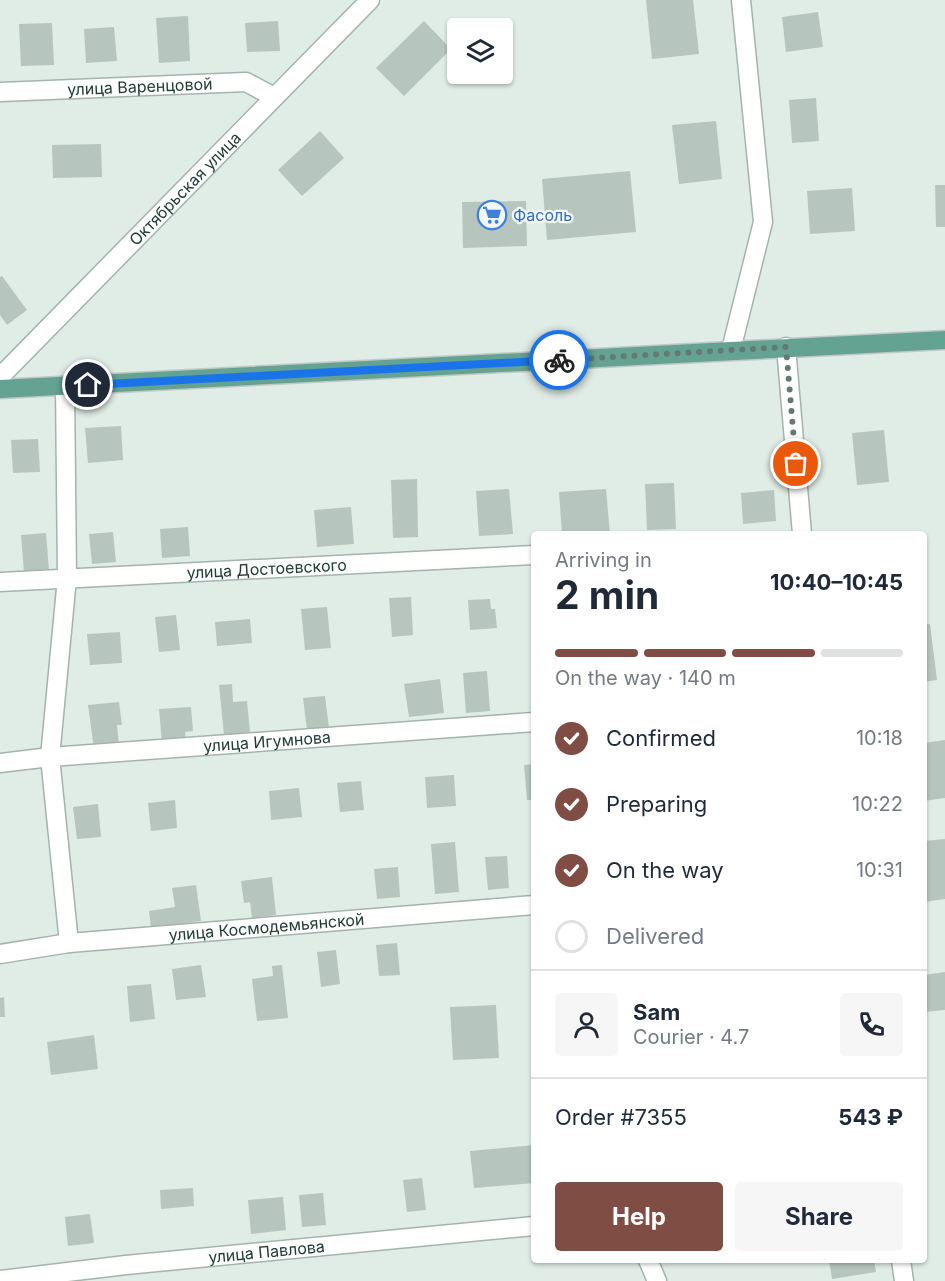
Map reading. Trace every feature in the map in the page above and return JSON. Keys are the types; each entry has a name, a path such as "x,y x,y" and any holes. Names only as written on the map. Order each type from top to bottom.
{"main road":[{"path":"0,389 945,340"}],"street":[{"name":"Октябрьская улица","path":"0,377 370,0"},
{"path":"731,351 763,222 741,0"},
{"name":"улица Варенцовой","path":"0,92 246,82 274,97"},
{"path":"786,347 802,531"},
{"path":"65,386 67,578 50,757 69,943"},
{"name":"улица Достоевского","path":"0,582 531,555"},
{"name":"улица Игумнова","path":"0,763 50,757 531,722"},
{"name":"улица Космодемьянской","path":"0,954 69,943 531,904"},
{"name":"улица Павлова","path":"0,1280 126,1273 531,1226"},
{"path":"649,1263 657,1281"},
{"path":"901,1263 904,1281"}],"building":[{"path":"646,0 693,0 699,54 652,59"},
{"path":"818,12 823,47 786,52 782,17"},
{"path":"188,16 190,61 159,63 156,18"},
{"path":"278,21 280,51 247,52 245,23"},
{"path":"424,21 447,45 447,53 404,96 376,68"},
{"path":"52,23 54,65 21,66 19,24"},
{"path":"114,27 117,61 86,63 84,29"},
{"path":"816,98 819,141 792,143 789,100"},
{"path":"716,121 722,179 679,184 672,125"},
{"path":"320,131 344,158 302,196 278,170"},
{"path":"101,144 102,177 53,178 52,145"},
{"path":"630,171 636,232 547,240 542,179"},
{"path":"935,185 945,185 945,227 936,227"},
{"path":"852,188 855,231 810,234 807,191"},
{"path":"526,201 527,246 463,248 462,202"},
{"path":"2,276 27,310 7,325 0,315 0,277"},
{"path":"121,426 123,460 88,463 85,428"},
{"path":"884,430 889,482 857,485 852,433"},
{"path":"38,439 40,472 13,473 11,440"},
{"path":"417,479 418,537 393,538 391,480"},
{"path":"674,483 676,529 647,530 645,484"},
{"path":"509,489 513,534 479,536 476,491"},
{"path":"606,489 610,531 562,531 559,492"},
{"path":"774,490 776,521 743,524 741,493"},
{"path":"351,507 354,544 317,547 314,510"},
{"path":"188,527 190,556 162,558 160,529"},
{"path":"113,532 116,562 92,564 89,534"},
{"path":"46,533 49,570 24,573 21,535"},
{"path":"411,597 413,635 392,637 389,598"},
{"path":"490,599 491,609 495,609 497,628 470,630 468,600"},
{"path":"327,607 331,648 305,650 301,609"},
{"path":"176,615 180,650 159,652 155,617"},
{"path":"250,619 252,643 217,646 215,622"},
{"path":"927,624 930,624 937,680 927,682"},
{"path":"120,632 122,663 90,665 87,634"},
{"path":"487,671 490,711 466,713 463,673"},
{"path":"440,679 444,713 409,717 404,684"},
{"path":"232,684 233,702 247,701 250,732 224,735 219,685"},
{"path":"325,696 329,728 307,730 303,698"},
{"path":"119,702 122,725 117,725 119,746 94,749 88,705"},
{"path":"191,707 193,731 185,732 186,742 162,743 159,709"},
{"path":"945,740 945,798 927,801 927,743"},
{"path":"531,764 531,800 527,800 524,765"},
{"path":"454,775 456,806 427,808 425,777"},
{"path":"361,781 364,810 340,812 337,783"},
{"path":"299,788 302,817 271,820 269,791"},
{"path":"175,800 177,828 151,831 148,803"},
{"path":"98,804 101,837 77,839 73,807"},
{"path":"945,839 945,899 927,902 927,841"},
{"path":"455,842 459,892 435,894 431,844"},
{"path":"507,856 509,888 488,890 485,857"},
{"path":"398,867 400,897 377,899 374,869"},
{"path":"272,877 276,915 252,918 250,902 244,903 241,881"},
{"path":"196,885 201,921 151,928 149,911 175,907 172,888"},
{"path":"397,943 400,975 379,976 376,945"},
{"path":"336,950 340,984 321,987 317,952"},
{"path":"201,965 206,997 176,1000 172,969"},
{"path":"282,965 288,1018 257,1021 252,979 273,976 272,966"},
{"path":"945,972 945,1010 927,1012 927,975"},
{"path":"151,984 155,1019 130,1022 127,986"},
{"path":"4,997 5,1017 0,1017 0,998"},
{"path":"496,1005 499,1058 453,1060 450,1007"},
{"path":"94,1035 98,1069 51,1075 47,1042"},
{"path":"531,1145 531,1183 474,1188 470,1151"},
{"path":"422,1178 426,1210 407,1212 403,1180"},
{"path":"193,1188 194,1206 161,1209 160,1190"},
{"path":"323,1193 326,1225 302,1227 299,1195"},
{"path":"283,1197 286,1230 251,1234 248,1200"},
{"path":"90,1214 94,1243 68,1246 65,1217"},
{"path":"829,1263 874,1263 876,1272 832,1279"}],"way so far":[{"path":"559,360 786,347 796,464"}],"place":[{"name":"Фасоль","path":"492,215"}],"route":[{"path":"88,385 559,360"}]}
